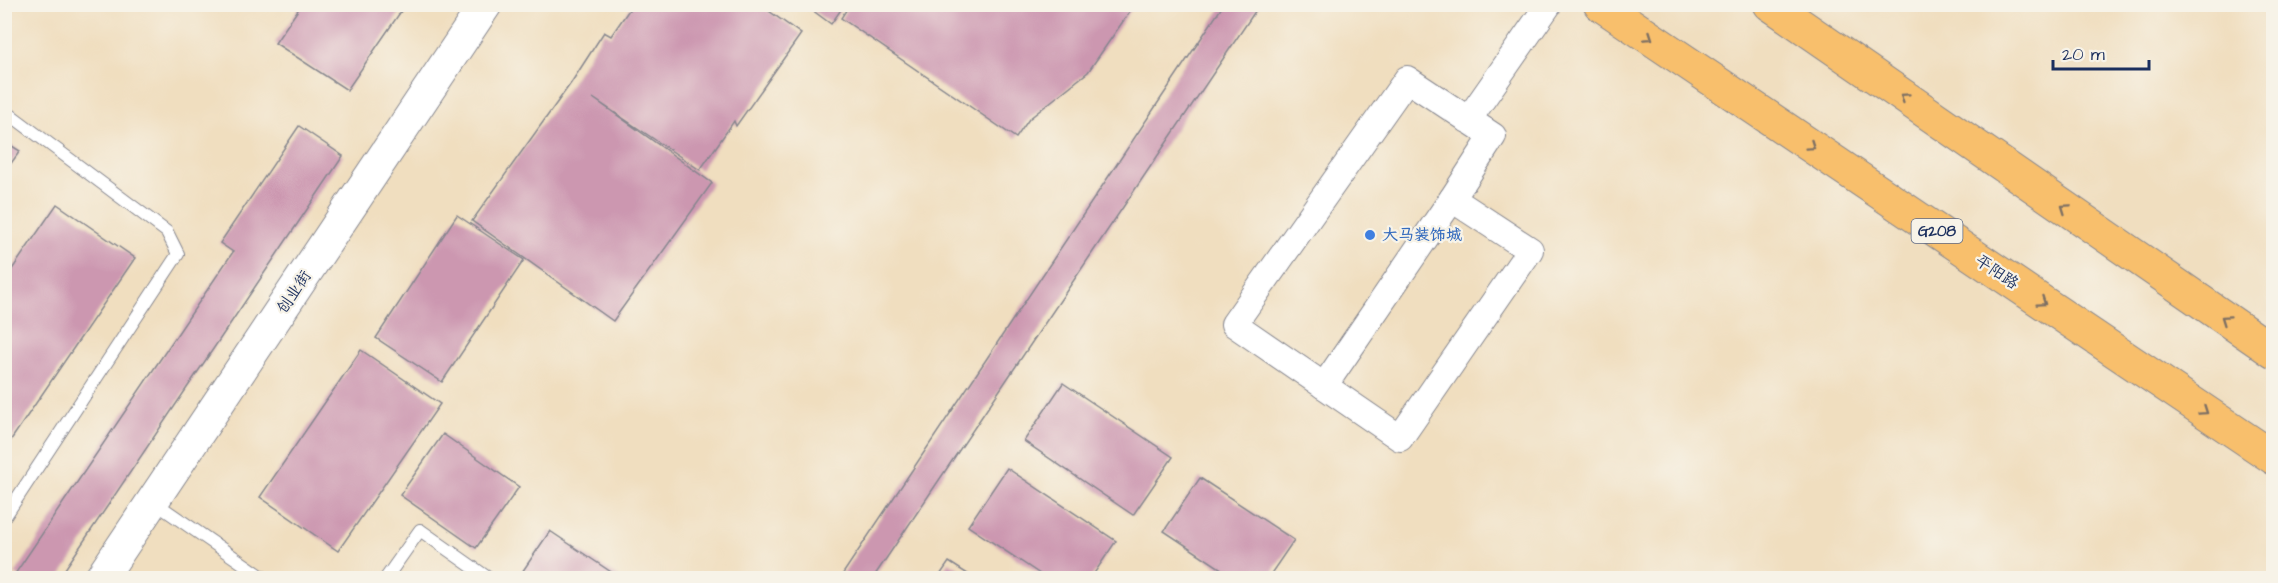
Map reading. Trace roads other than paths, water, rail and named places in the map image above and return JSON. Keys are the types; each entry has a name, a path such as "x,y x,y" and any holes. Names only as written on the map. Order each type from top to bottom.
{"main road":[{"name":"平阳路","path":"1600,4 2274,458"},
{"path":"1770,4 2274,352"}],"street":[{"name":"创业街","path":"102,579 486,4"},
{"path":"1468,120 1549,4"},
{"path":"1324,386 1493,136 1407,79 1234,324 1324,386 1400,438 1530,250 1452,199"}],"lane":[{"path":"4,110 167,232 178,254 4,518"},
{"path":"153,502 264,579"},
{"path":"386,579 420,530 488,579"}],"place":[{"name":"大马装饰城","path":"1370,235"}]}
